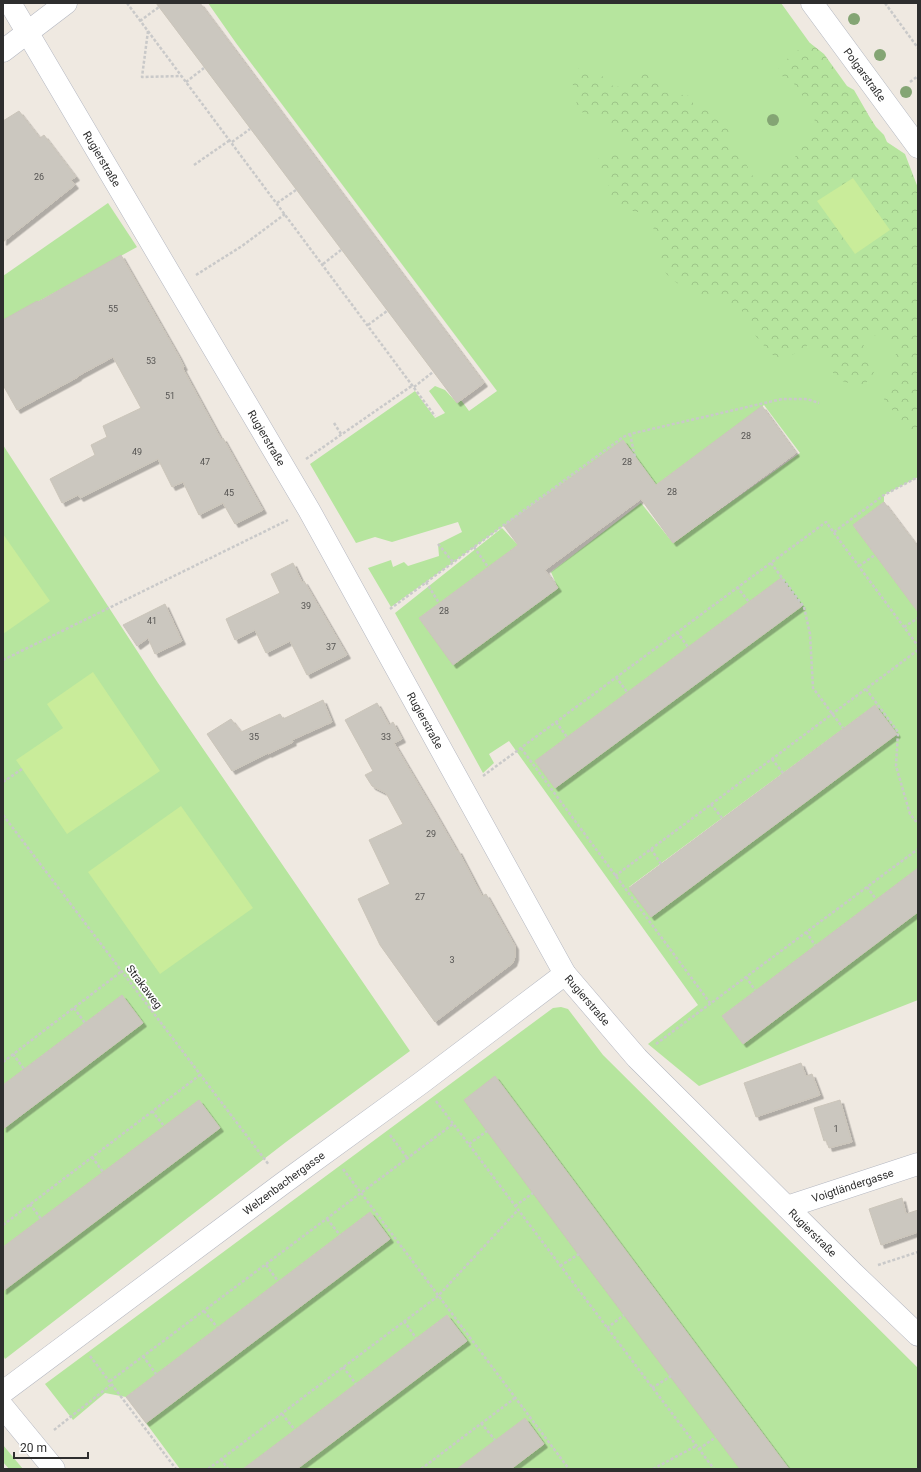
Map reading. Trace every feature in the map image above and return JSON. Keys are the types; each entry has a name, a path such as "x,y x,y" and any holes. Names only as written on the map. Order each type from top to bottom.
{"street":[{"name":"Rugierstraße","path":"10,3 309,510 565,974 637,1058 918,1335"},
{"path":"3,51 66,3"},
{"name":"Polgarstraße","path":"812,3 918,147"},
{"name":"Welzenbachergasse","path":"3,1392 421,1083 565,974"},
{"name":"Voigtländergasse","path":"787,1207 918,1164"},
{"path":"3,1407 54,1469"}],"path":[{"path":"127,3 435,416"},
{"path":"885,3 918,48"},
{"path":"140,20 159,7"},
{"path":"148,31 142,77 182,76"},
{"path":"186,82 204,68"},
{"path":"910,82 918,76"},
{"path":"194,165 250,129"},
{"path":"277,203 296,190"},
{"path":"195,276 242,246 285,214"},
{"path":"322,264 341,250"},
{"path":"368,325 388,311"},
{"path":"302,462 433,372"},
{"path":"387,611 623,437 630,434 782,399 807,400 819,403"},
{"path":"334,423 341,434"},
{"path":"630,434 635,457"},
{"path":"834,532 884,495 918,477"},
{"path":"3,660 293,518"},
{"path":"480,778 826,522 918,646"},
{"path":"438,544 454,562"},
{"path":"474,547 488,567"},
{"path":"859,566 875,555"},
{"path":"771,563 804,607 810,634 813,688 843,728"},
{"path":"426,582 439,603"},
{"path":"737,587 749,602"},
{"path":"904,627 918,618"},
{"path":"677,632 688,647"},
{"path":"615,876 918,650"},
{"path":"616,677 627,692"},
{"path":"866,689 898,732 896,766 910,814 918,824"},
{"path":"556,722 568,736"},
{"path":"521,748 710,1003"},
{"path":"772,759 783,773"},
{"path":"3,782 22,769"},
{"path":"711,804 722,818"},
{"name":"Strakaweg","path":"3,815 272,1169"},
{"path":"651,849 661,864"},
{"path":"651,1048 918,849"},
{"path":"867,887 876,899"},
{"path":"806,932 815,945"},
{"path":"3,1062 122,971"},
{"path":"746,977 755,990"},
{"path":"74,1008 85,1023"},
{"path":"13,1054 24,1069"},
{"path":"3,1224 200,1075"},
{"path":"431,1095 714,1469"},
{"path":"152,1111 164,1126"},
{"path":"54,1430 143,1356 453,1124"},
{"path":"469,1144 487,1131"},
{"path":"390,1134 408,1158"},
{"path":"92,1157 103,1172"},
{"path":"339,1164 569,1469"},
{"path":"515,1206 533,1193"},
{"path":"30,1204 41,1219"},
{"path":"208,1469 438,1296 518,1210"},
{"path":"327,1218 340,1235"},
{"path":"872,1267 918,1252"},
{"path":"560,1266 578,1254"},
{"path":"266,1265 278,1282"},
{"path":"204,1311 217,1327"},
{"path":"607,1328 624,1315"},
{"path":"404,1322 416,1338"},
{"path":"86,1350 176,1469"},
{"path":"143,1356 156,1374"},
{"path":"343,1367 356,1384"},
{"path":"652,1388 670,1376"},
{"path":"421,1469 515,1398"},
{"path":"282,1414 295,1430"},
{"path":"481,1423 495,1440"},
{"path":"699,1450 716,1437"},
{"path":"653,1469 696,1446"},
{"path":"221,1459 228,1469"}],"green space":[{"path":"208,3 781,3 918,193 918,477 884,495 884,502 853,525 918,612 918,868 722,1016 743,1044 918,912 918,1000 699,1086 648,1044 698,1005 509,741 489,754 494,763 483,773 395,613 502,528 518,545 419,618 453,664 558,588 551,572 641,503 673,543 800,453 764,405 656,485 623,440 391,607 368,568 391,560 393,567 404,562 408,566 439,556 438,544 462,532 458,522 392,542 375,537 356,543 310,464 415,391 435,418 445,413 429,391 435,386 445,390 457,403 461,400 469,411 497,391 236,43","holes":["781,578 801,606 555,788 535,761","875,705 897,734 651,917 629,887"]},
{"path":"803,42 810,43 824,54 847,86 854,90 869,116 876,127 884,135 887,142 905,154 918,188 918,439 915,434 906,427 883,398 892,385 898,383 891,374 891,360 897,353 899,343 878,335 865,337 864,347 874,361 874,372 864,385 852,384 840,380 835,376 828,356 825,351 819,347 811,343 792,355 779,359 771,354 754,334 756,325 743,312 716,296 693,294 670,278 656,261 662,243 648,219 642,213 633,211 612,199 608,190 609,178 602,172 595,162 605,152 617,152 627,155 632,153 627,142 618,134 609,130 598,118 583,113 577,105 572,81 574,73 579,68 585,66 601,75 614,87 625,86 629,83 633,72 637,70 645,71 652,76 662,92 690,96 694,105 708,108 714,115 715,119 726,124 729,130 728,137 743,158 755,180 763,176 771,165 792,161 801,145 815,128 814,108 798,91 792,80 782,76 778,71 780,64 796,53"},
{"path":"853,178 890,230 855,254 817,201"},
{"path":"108,203 137,247 3,321 3,276"},
{"path":"3,445 158,683 410,1051 286,1142 5,1359 3,1355 3,1291 220,1128 199,1100 3,1247 3,1129 143,1023 122,995 3,1085"},
{"path":"3,534 50,601 3,634"},
{"path":"93,672 160,771 67,834 16,760 63,728 47,704"},
{"path":"181,806 253,908 160,974 88,872"},
{"path":"561,1007 568,1009 603,1055 918,1368 918,1469 789,1469 495,1077 464,1100 740,1469 511,1469 544,1444 525,1418 457,1469 297,1469 467,1341 447,1315 243,1469 180,1469 146,1423 390,1239 370,1212 126,1397 105,1393 73,1420 45,1384 553,1008"},
{"path":"3,1445 23,1469 9,1469 3,1462"}],"building":[{"path":"156,3 200,3 484,383 457,403"},
{"path":"19,111 40,138 44,135 76,177 71,180 75,185 3,242 3,121"},
{"path":"121,255 178,355 184,367 182,367 221,439 223,438 263,510 235,524 223,503 199,515 183,482 172,487 158,459 80,498 78,495 62,503 50,479 95,455 91,445 107,437 103,426 141,408 113,357 17,410 3,385 3,320"},
{"path":"762,406 796,453 673,543 641,499 545,570 558,588 453,665 419,618 518,545 504,526 623,440 656,485"},
{"path":"884,502 918,547 918,612 853,525"},
{"path":"293,563 302,582 304,581 347,655 307,675 290,641 266,653 255,630 235,640 226,619 280,593 271,574"},
{"path":"781,578 802,606 555,788 535,761"},
{"path":"165,604 182,641 155,654 148,638 137,646 123,625"},
{"path":"323,700 332,722 292,740 293,742 232,771 207,734 231,719 241,732 280,714 283,719"},
{"path":"377,703 389,725 393,722 402,739 394,743 457,851 458,850 482,896 486,894 515,946 515,957 513,963 435,1022 380,945 358,899 390,884 369,840 403,824 386,793 372,786 365,775 373,771 345,720"},
{"path":"875,705 897,734 651,917 629,888"},
{"path":"918,868 918,912 743,1044 722,1016"},
{"path":"122,995 143,1023 3,1129 3,1085"},
{"path":"801,1063 806,1076 812,1074 820,1095 756,1117 744,1083"},
{"path":"495,1076 789,1469 740,1469 578,1254 464,1100"},
{"path":"199,1100 220,1128 3,1291 3,1247"},
{"path":"840,1100 852,1142 829,1148 826,1140 824,1141 814,1108"},
{"path":"902,1198 906,1214 918,1210 918,1232 881,1245 869,1209"},
{"path":"370,1212 390,1239 146,1423 126,1397"},
{"path":"447,1315 467,1341 297,1469 243,1469"},
{"path":"525,1418 544,1444 511,1469 457,1469"}]}
